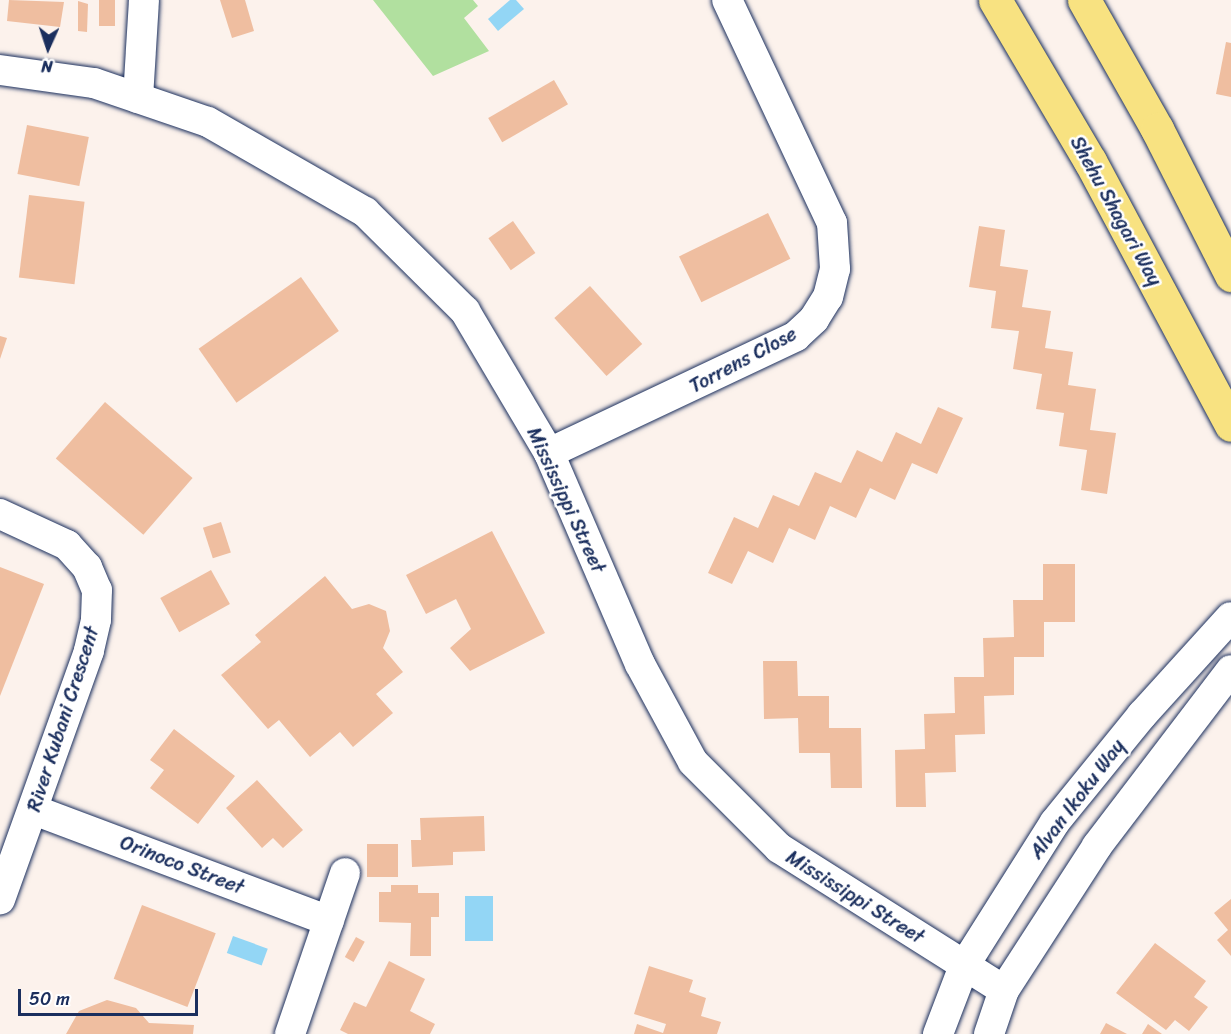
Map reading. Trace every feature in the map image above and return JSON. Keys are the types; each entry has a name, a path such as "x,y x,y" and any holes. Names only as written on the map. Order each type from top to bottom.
{"main road":[{"name":"Shehu Shagari Way","path":"995,0 1090,161 1231,426"},
{"path":"1084,0 1157,129 1231,275"}],"street":[{"path":"138,98 144,0"},
{"name":"Torrens Close","path":"549,453 796,336 814,319 828,297 835,269 832,223 727,0"},
{"name":"Mississippi Street","path":"0,63 94,83 208,122 365,212 465,311 549,453 640,664 693,762 779,848 963,966 1005,990"},
{"name":"River Kubani Crescent","path":"0,514 67,545 87,567 97,590 96,620 88,651 34,810 0,900"},
{"name":"Alvan Ikoku Way","path":"938,1034 963,966 1055,822 1142,714 1231,617"},
{"path":"989,1034 1005,990 1097,846 1231,670"},
{"name":"Orinoco Street","path":"34,810 329,921"},
{"path":"290,1034 345,873"}],"green space":[{"path":"373,0 473,0 478,6 464,18 489,51 433,76"}],"water":[{"path":"510,0 516,0 524,9 498,31 488,19"},
{"path":"465,896 493,896 493,941 465,941"},
{"path":"233,936 268,949 262,966 227,953"}],"building":[{"path":"9,0 64,2 60,27 7,21"},
{"path":"99,0 115,0 115,26 99,26"},
{"path":"220,0 245,0 254,31 232,38"},
{"path":"78,1 88,4 87,32 78,31"},
{"path":"1226,42 1231,43 1231,97 1216,94"},
{"path":"554,80 568,104 502,142 488,118"},
{"path":"27,125 89,137 79,186 17,174"},
{"path":"29,195 85,202 74,284 19,277"},
{"path":"768,213 790,259 701,302 679,256"},
{"path":"513,221 535,253 511,270 488,238"},
{"path":"979,226 1005,230 1000,266 1028,270 1022,307 1051,311 1045,348 1073,352 1068,385 1096,389 1090,430 1116,433 1107,494 1081,490 1087,450 1059,446 1064,413 1036,409 1042,374 1013,369 1019,331 991,328 996,291 969,287"},
{"path":"301,277 339,331 236,403 199,349"},
{"path":"590,286 642,344 607,376 554,318"},
{"path":"0,336 7,338 0,359"},
{"path":"105,402 193,478 143,535 56,459"},
{"path":"938,407 963,418 937,474 912,463 895,500 870,488 856,518 830,506 815,540 789,528 773,563 748,551 732,584 708,573 734,517 758,528 773,495 799,506 815,472 841,483 857,450 882,462 896,432 921,444"},
{"path":"221,522 231,552 213,558 203,528"},
{"path":"492,531 545,633 470,671 450,648 471,629 456,599 426,614 406,575"},
{"path":"1043,564 1075,564 1075,622 1044,622 1044,657 1014,657 1014,695 984,696 985,734 955,735 956,772 925,773 926,807 896,807 895,750 925,749 924,714 955,713 954,677 984,677 983,638 1014,637 1013,600 1043,600"},
{"path":"0,567 44,584 0,696"},
{"path":"211,570 230,604 179,632 160,598"},
{"path":"325,576 352,609 369,604 386,611 390,631 383,648 403,672 376,694 393,713 353,747 340,732 310,757 279,720 268,729 221,675 261,642 255,635"},
{"path":"763,661 797,661 798,696 829,696 829,728 861,728 862,788 831,788 830,753 799,753 798,718 764,719"},
{"path":"174,729 235,776 198,824 150,788 164,770 150,760"},
{"path":"257,780 303,830 283,848 273,838 262,848 226,808"},
{"path":"484,816 485,851 453,852 453,865 412,867 411,840 421,840 420,818"},
{"path":"367,844 398,844 398,877 367,877"},
{"path":"391,885 418,885 418,893 439,893 439,917 431,917 431,956 410,956 411,923 379,922 379,892 391,892"},
{"path":"1231,899 1231,956 1217,940 1228,930 1214,913"},
{"path":"142,905 216,933 187,1007 114,979"},
{"path":"356,937 365,942 354,962 345,957"},
{"path":"1155,943 1206,981 1194,997 1208,1007 1189,1031 1175,1020 1166,1030 1116,993"},
{"path":"389,961 425,979 410,1011 435,1024 430,1034 348,1034 340,1030 354,1002 366,1007"},
{"path":"649,966 693,980 689,992 706,998 701,1016 721,1022 717,1034 634,1034 637,1024 663,1033 666,1024 634,1014"},
{"path":"107,1000 136,1008 149,1023 194,1025 193,1034 66,1034 79,1011"},
{"path":"1106,1023 1127,1034 1100,1034"},
{"path":"1148,1024 1162,1034 1142,1034"}]}
